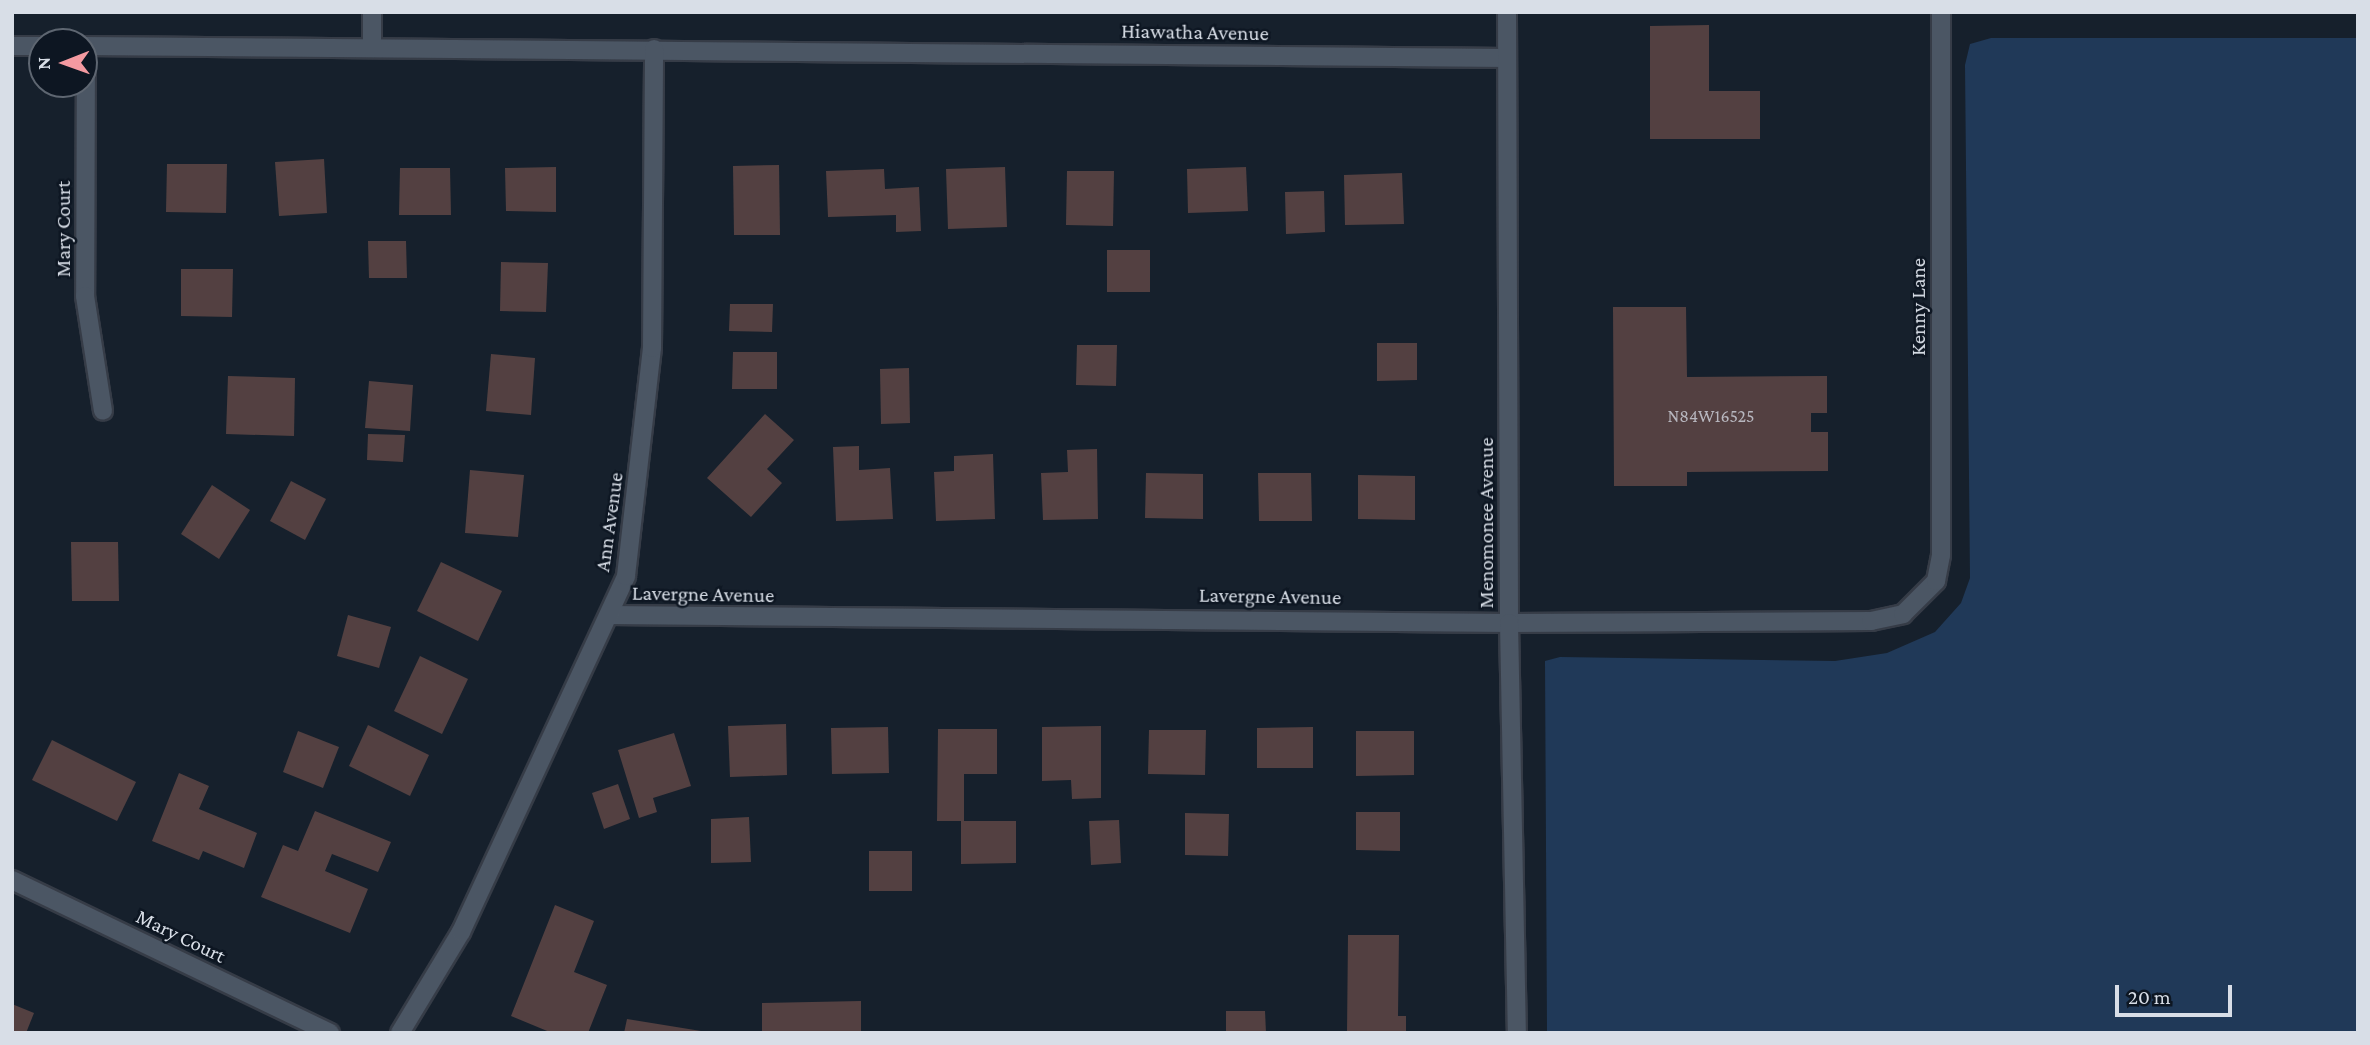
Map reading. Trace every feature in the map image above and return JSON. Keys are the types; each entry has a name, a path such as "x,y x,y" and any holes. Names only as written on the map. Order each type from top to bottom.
{"street":[{"path":"372,12 372,47"},
{"name":"Menomonee Avenue","path":"1507,12 1509,623 1517,1033"},
{"name":"Kenny Lane","path":"1923,597 1936,580 1941,555 1941,12"},
{"name":"Hiawatha Avenue","path":"98,46 1507,58"},
{"name":"Ann Avenue","path":"400,1033 461,932 626,576 652,348 654,49"},
{"name":"Mary Court","path":"85,98 85,296 103,411"},
{"name":"Lavergne Avenue","path":"609,615 1509,623 1871,621 1903,614 1923,597"},
{"name":"Mary Court","path":"12,880 330,1033"}],"shaded area":[{"path":"1991,38 2358,38 2358,1033 1547,1033 1545,661 1560,657 1835,661 1887,653 1935,632 1961,603 1970,578 1965,65 1970,44"}],"building":[{"path":"1709,25 1709,91 1760,91 1760,139 1650,139 1650,26"},
{"path":"324,159 327,213 279,216 275,162"},
{"path":"167,164 227,164 226,213 166,212"},
{"path":"779,165 780,235 734,235 733,166"},
{"path":"556,167 556,212 506,211 505,168"},
{"path":"1005,167 1007,227 948,229 946,169"},
{"path":"1246,167 1248,211 1188,213 1187,169"},
{"path":"400,168 450,168 451,215 399,215"},
{"path":"884,169 885,189 919,187 921,231 896,232 896,215 828,217 826,171"},
{"path":"1067,171 1114,171 1113,226 1066,225"},
{"path":"1402,173 1404,224 1345,225 1344,175"},
{"path":"1324,191 1325,232 1286,234 1285,192"},
{"path":"368,241 406,241 407,278 369,278"},
{"path":"1107,250 1150,250 1150,292 1107,292"},
{"path":"501,262 548,263 546,312 500,311"},
{"path":"181,269 233,269 232,317 181,316"},
{"path":"730,304 773,304 772,332 729,331"},
{"path":"1613,307 1686,307 1687,377 1827,376 1827,413 1811,413 1811,432 1828,432 1828,471 1687,472 1687,486 1614,486"},
{"path":"1377,343 1417,343 1417,380 1377,381"},
{"path":"1077,345 1117,345 1116,386 1076,385"},
{"path":"733,352 777,352 777,389 732,389"},
{"path":"491,354 535,358 531,415 486,411"},
{"path":"909,368 910,423 881,424 880,369"},
{"path":"228,376 295,378 294,436 226,434"},
{"path":"369,381 413,385 410,431 365,428"},
{"path":"765,414 794,440 767,469 782,483 751,517 707,478"},
{"path":"368,434 405,435 403,462 367,460"},
{"path":"859,446 859,470 890,468 893,519 836,521 833,447"},
{"path":"1097,449 1098,519 1043,520 1041,473 1068,472 1067,450"},
{"path":"993,454 995,519 936,521 934,472 954,471 954,456"},
{"path":"470,470 524,475 518,537 465,533"},
{"path":"1146,473 1203,474 1203,519 1145,518"},
{"path":"1258,473 1311,473 1312,521 1259,521"},
{"path":"1358,475 1415,476 1415,520 1358,519"},
{"path":"291,481 326,499 305,540 270,521"},
{"path":"212,485 250,510 219,559 181,534"},
{"path":"71,542 118,542 119,601 72,601"},
{"path":"441,562 502,591 478,641 417,611"},
{"path":"348,615 391,627 379,668 337,656"},
{"path":"420,656 468,679 442,734 394,711"},
{"path":"786,724 787,775 730,777 728,726"},
{"path":"368,725 429,755 410,796 349,766"},
{"path":"1101,726 1101,798 1072,799 1071,780 1042,781 1042,727"},
{"path":"888,727 889,773 832,774 831,728"},
{"path":"1313,727 1313,768 1257,768 1257,728"},
{"path":"938,729 997,729 997,774 964,774 964,821 1016,821 1016,863 961,864 961,821 937,821"},
{"path":"1149,730 1206,730 1205,775 1148,774"},
{"path":"298,731 339,747 323,788 283,772"},
{"path":"1356,731 1414,731 1414,775 1356,776"},
{"path":"674,733 691,786 653,798 657,812 639,818 618,750"},
{"path":"52,740 136,782 117,821 32,780"},
{"path":"179,773 209,786 199,809 257,833 244,868 203,851 199,860 152,841"},
{"path":"618,784 630,819 604,829 592,793"},
{"path":"315,811 391,842 378,872 332,854 325,871 368,889 350,933 261,897 283,845 298,851"},
{"path":"1356,812 1400,812 1400,851 1356,850"},
{"path":"1185,813 1229,814 1228,856 1185,855"},
{"path":"749,817 751,862 711,863 711,819"},
{"path":"1119,820 1121,863 1091,865 1089,821"},
{"path":"869,851 912,851 912,891 869,891"},
{"path":"555,905 594,921 574,972 607,985 588,1033 552,1033 511,1016"},
{"path":"1348,935 1399,935 1398,1016 1406,1016 1406,1033 1347,1033"},
{"path":"861,1001 861,1033 762,1033 762,1003"},
{"path":"12,1004 34,1013 26,1033 12,1033"},
{"path":"1226,1011 1265,1011 1266,1033 1226,1033"},
{"path":"627,1019 701,1031 701,1033 624,1033"}]}
